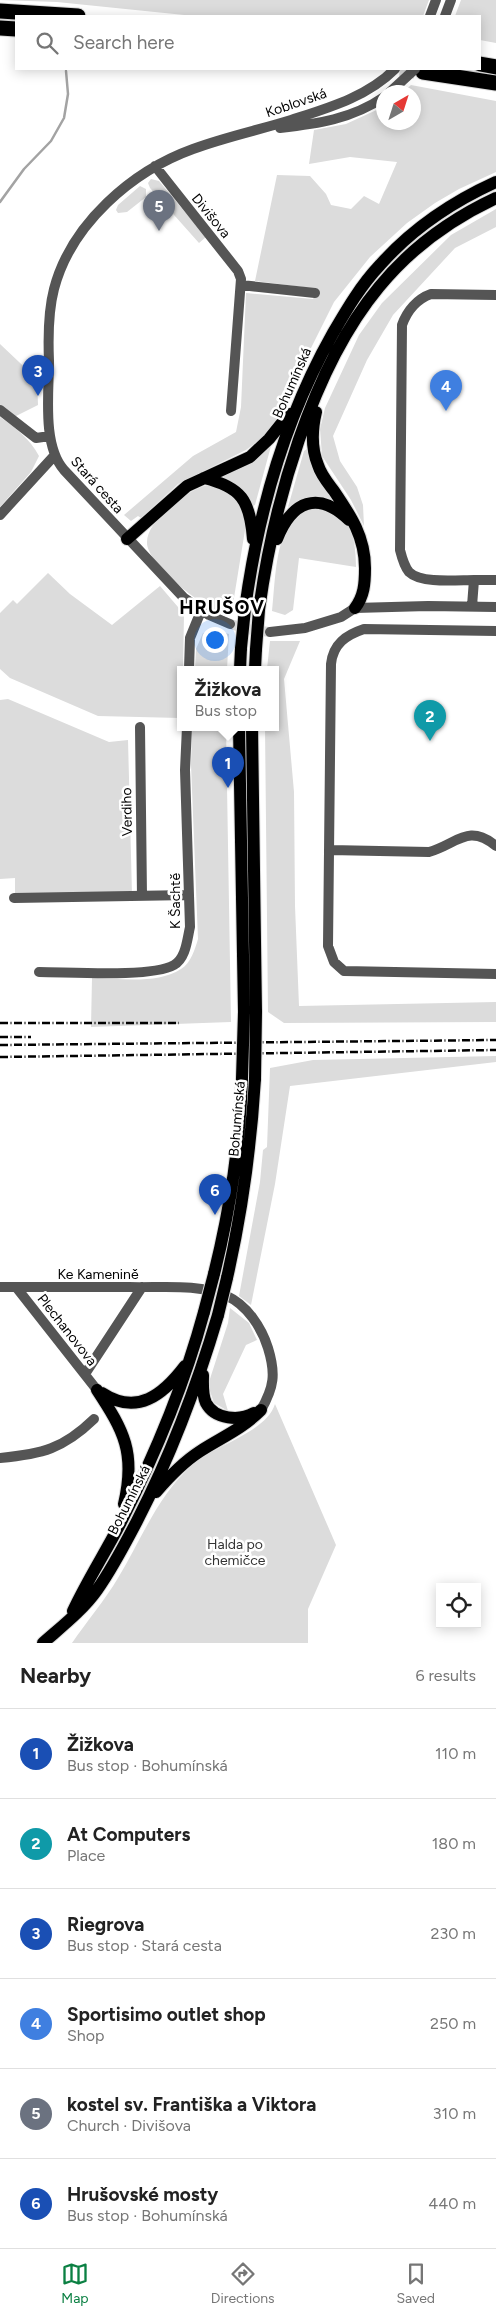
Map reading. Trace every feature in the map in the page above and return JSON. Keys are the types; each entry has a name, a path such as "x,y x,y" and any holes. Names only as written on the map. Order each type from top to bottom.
{"highway":[{"path":"4,11 63,15"},
{"path":"0,28 15,29"},
{"path":"481,64 496,67"},
{"path":"419,70 496,83"}],"main road":[{"name":"Bohumínská","path":"240,666 251,568 273,475 315,366 341,319 368,278 380,264 426,222 460,200 496,182"},
{"name":"Bohumínská","path":"254,666 259,610 265,570 286,480 305,425 328,372 358,316 391,274 435,234 496,198"},
{"path":"328,372 315,416 313,447 322,474 349,512 363,544 365,573 363,595 355,608"},
{"path":"127,539 186,486 250,457 281,425 303,393"},
{"path":"204,478 230,485 244,502 252,530 251,568"},
{"path":"265,570 285,521 298,508 315,503 333,507 358,529"},
{"name":"Bohumínská","path":"239,731 250,1012"},
{"name":"Bohumínská","path":"54,1643 68,1622 97,1591 146,1503 178,1431 218,1316 239,1223 246,1180 249,1078 252,731"},
{"name":"Bohumínská","path":"68,1622 86,1582 119,1526 160,1440 192,1356 222,1239 234,1178 241,1111 249,1078"},
{"path":"207,1351 203,1385 204,1395 209,1407 225,1417 239,1419 260,1410"},
{"path":"97,1390 113,1400 127,1402 139,1402 154,1397 167,1388 192,1356"},
{"path":"97,1390 115,1415 126,1440 129,1470 128,1488 119,1526"},
{"path":"146,1503 180,1465 212,1444 236,1432 260,1410"},
{"path":"43,1643 68,1622"}],"street":[{"path":"430,15 436,0"},
{"path":"445,15 450,0"},
{"name":"Koblovská","path":"263,129 337,104 372,88 394,70"},
{"path":"399,85 419,70"},
{"name":"Koblovská","path":"263,129 321,123 359,111 376,101"},
{"name":"Stará cesta","path":"230,624 202,611 175,589 64,470 54,456 50,436 50,316 53,290 74,243 96,215 118,194 155,166 200,146 263,129"},
{"name":"Divišova","path":"155,166 238,271 241,284 231,411"},
{"path":"241,284 315,293"},
{"path":"496,295 431,294 422,297 406,314 402,324 400,550 408,571 417,577 428,580 496,580"},
{"path":"0,410 36,438 50,436"},
{"path":"0,515 54,456"},
{"path":"472,606 474,580"},
{"path":"270,632 305,628 341,617 355,608 496,607"},
{"path":"189,666 190,638 202,611"},
{"path":"496,631 373,628 354,632 340,642 334,652 331,664 328,946 334,962 344,971 496,974"},
{"name":"Verdiho","path":"140,727 142,896"},
{"name":"K Šachtě","path":"39,972 150,972 175,965 185,953 190,927 185,770 187,731"},
{"path":"330,850 429,852 441,849 453,840 472,834 485,837 496,846"},
{"path":"14,898 189,894"},
{"name":"Ke Kamenině","path":"0,1287 196,1288 229,1297 242,1306 255,1320 266,1340 273,1373 271,1391 260,1410"},
{"name":"Plechanovova","path":"16,1287 97,1390"},
{"path":"85,1374 142,1288"},
{"path":"0,1458 46,1451 64,1444 78,1435 94,1420"}],"green space":[{"path":"0,0 429,0 423,15 184,15 57,2"},
{"path":"461,0 496,0 496,43 481,40 481,15 455,15"},
{"path":"421,87 496,101 496,172 459,189 435,203 407,223 370,257 334,302 299,372 283,410 267,434 246,450 178,484 141,518 138,516 131,521 124,515 193,456 236,432 241,407 246,293 313,299 319,289 255,281 277,175 310,176 326,194 331,205 351,209 364,196 379,204 397,162 350,157 309,164 314,130 346,124 376,110 376,130 421,130"},
{"path":"151,179 159,181 206,237 199,243 150,188 148,183"},
{"path":"140,186 146,189 146,197 127,212 118,213 116,210 118,205"},
{"path":"496,209 496,227 455,248 393,315 367,360 333,436 340,461 357,487 363,505 364,526 351,500 322,456 320,429 325,408 359,335 382,303 451,235"},
{"path":"0,344 37,379 38,405 14,417 0,406"},
{"path":"0,417 22,434 39,456 31,472 0,507"},
{"path":"271,446 255,505 252,506 218,477 252,460"},
{"path":"307,449 315,473 335,502 311,499 300,501 288,507 304,451"},
{"path":"204,486 228,489 243,510 246,524 232,610 222,611 211,608 176,583 156,562 149,551 147,543 148,534 168,509 187,494"},
{"path":"309,508 333,513 348,525 354,543 356,567 299,558 293,610 285,615 272,611 279,550 287,528 293,519"},
{"path":"48,573 70,594 112,625 160,586 184,614 183,666 177,666 177,718 98,716 10,678 0,669 0,613 13,600 17,604"},
{"path":"215,630 229,634 227,666 195,666 196,649 203,633"},
{"path":"270,641 300,641 284,679 294,792 295,906 299,1006 496,1002 496,1022 284,1023 268,1012 265,731 279,731 279,666 267,666"},
{"path":"8,699 109,742 128,740 132,894 15,894 15,878 0,879 0,700"},
{"path":"192,731 226,731 231,1022 91,1027 92,978 138,980 160,977 181,969 192,956 198,939 191,765"},
{"path":"496,1056 496,1062 290,1086 275,1184 251,1305 239,1296 260,1182 263,1150 267,1147 270,1068 313,1060"},
{"path":"230,1308 249,1323 257,1340 246,1345 223,1394 228,1411 214,1403 208,1385 228,1323"},
{"name":"Halda po chemičce","path":"275,1404 336,1545 308,1609 308,1643 72,1643 113,1586 150,1519 179,1478 200,1459 261,1423 270,1414"}],"waterway":[{"path":"0,202 24,169 51,141 64,118 68,94 66,71"}],"tunnel":[{"path":"408,70 423,72"},
{"path":"230,624 252,630 270,632"}],"railway":[{"path":"0,1023 179,1023"},
{"path":"0,1037 31,1037"},
{"path":"0,1045 496,1040"},
{"path":"0,1057 496,1050"}],"place":[{"name":"kostel sv. Františka a Viktora","path":"159,231"},
{"name":"Riegrova","path":"38,396"},
{"name":"Sportisimo outlet shop","path":"446,411"},
{"name":"At Computers","path":"430,741"},
{"name":"Žižkova","path":"228,788"},
{"name":"Hrušovské mosty","path":"215,1215"}],"district":[{"name":"HRUŠOV","path":"222,607"}]}
